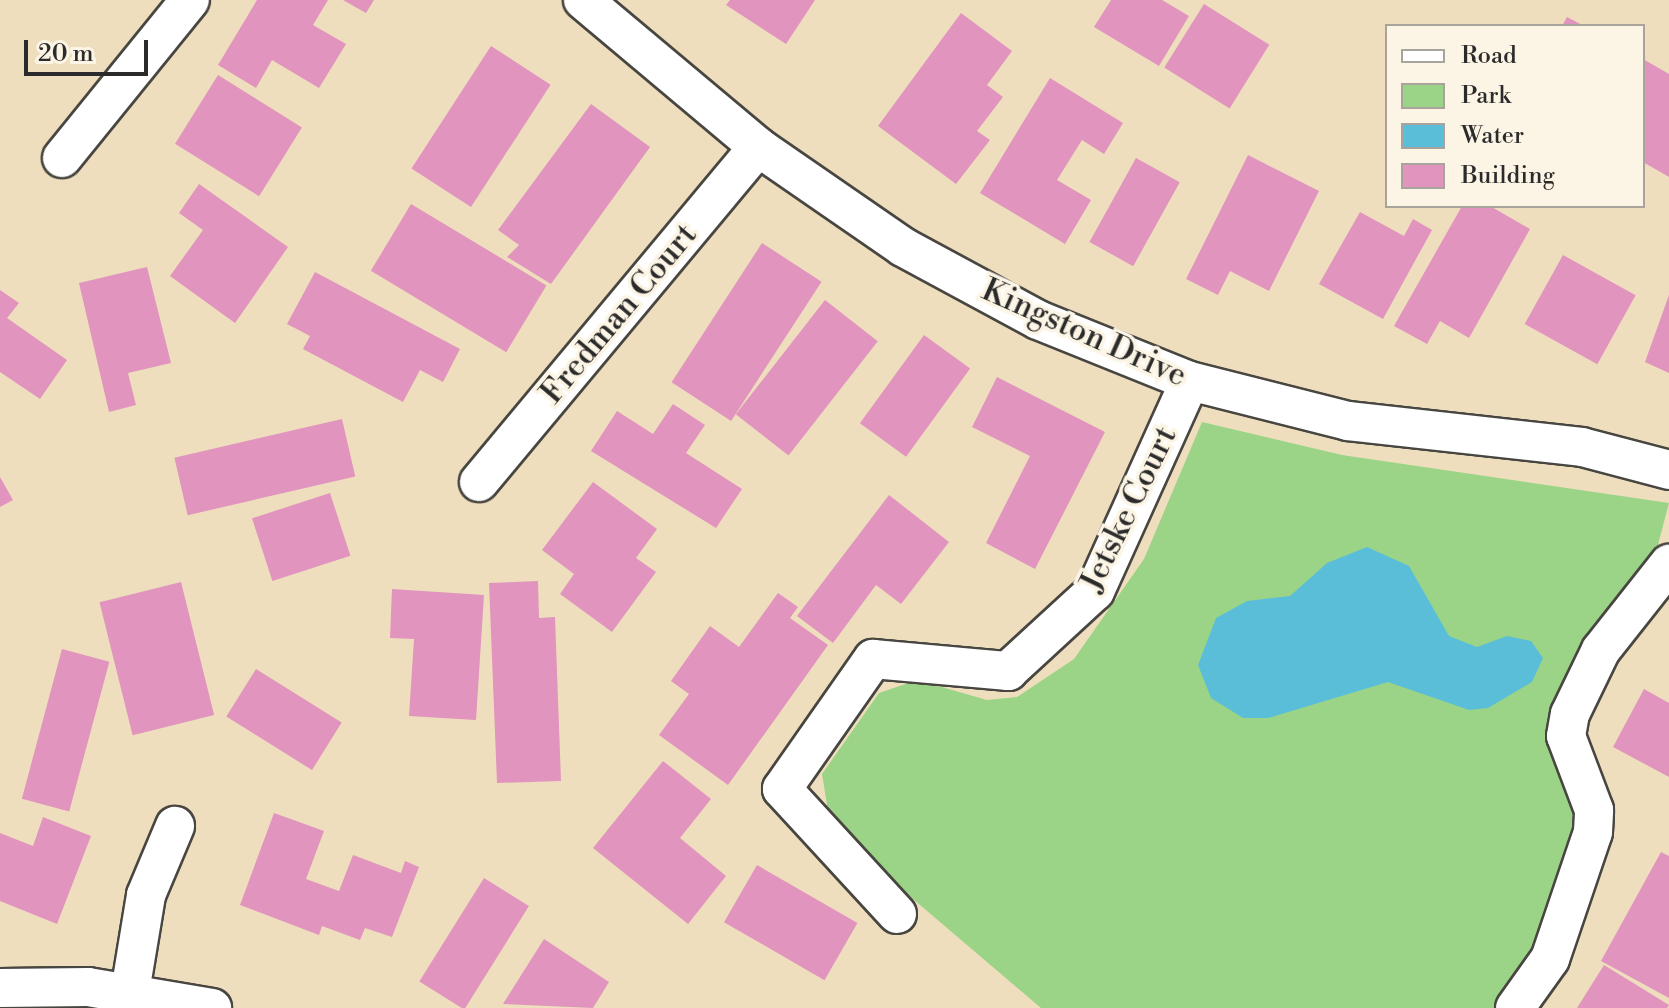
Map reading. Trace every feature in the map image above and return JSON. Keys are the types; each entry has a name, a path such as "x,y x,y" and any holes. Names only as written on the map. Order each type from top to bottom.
{"street":[{"path":"62,158 190,0"},
{"name":"Kingston Drive","path":"583,0 758,147 903,247 1038,320 1190,381 1348,421 1582,447 1669,470"},
{"name":"Fredman Court","path":"479,482 758,147"},
{"name":"Jetske Court","path":"897,914 782,789 873,659 1008,671 1095,591 1190,381"},
{"path":"1515,1008 1566,924 1593,832 1594,810 1566,736 1570,714 1601,650 1669,564"},
{"path":"130,992 146,895 175,826"},
{"path":"0,988 130,992 192,1006"}],"green space":[{"path":"1202,422 1342,455 1669,503 1655,556 1557,695 1548,722 1550,749 1578,824 1552,915 1494,1008 1041,1008 845,841 829,817 822,774 879,693 917,680 987,700 1017,697 1074,659 1144,559"}],"water":[{"path":"1367,547 1409,566 1449,636 1477,647 1507,636 1531,641 1543,658 1532,682 1488,708 1469,710 1388,682 1268,718 1243,718 1211,698 1198,665 1216,618 1247,601 1290,596 1327,563"}],"building":[{"path":"257,0 328,0 313,25 346,44 319,88 272,60 256,88 218,65"},
{"path":"343,0 374,0 366,13"},
{"path":"730,0 815,0 786,44 726,5"},
{"path":"1111,0 1162,0 1189,16 1159,66 1094,27"},
{"path":"1204,4 1269,45 1230,108 1164,68"},
{"path":"961,13 1012,51 987,85 1003,97 977,131 990,140 956,184 878,126"},
{"path":"1567,17 1580,24 1563,24"},
{"path":"491,46 551,85 471,207 411,168"},
{"path":"1645,60 1669,74 1669,177 1645,163"},
{"path":"218,75 302,127 259,196 175,144"},
{"path":"1050,78 1123,123 1104,154 1082,140 1057,180 1091,200 1065,244 980,193"},
{"path":"591,104 650,147 551,284 507,257 519,245 498,230"},
{"path":"1248,155 1319,191 1269,291 1230,271 1218,295 1186,279"},
{"path":"1136,158 1180,182 1133,266 1089,242"},
{"path":"199,184 288,247 235,323 170,276 203,230 179,213"},
{"path":"411,204 546,285 506,352 371,271"},
{"path":"1461,208 1493,208 1530,229 1469,338 1440,321 1427,344 1394,326"},
{"path":"1360,212 1404,236 1413,219 1432,230 1383,319 1319,284"},
{"path":"762,243 822,282 731,421 672,382"},
{"path":"1563,255 1636,295 1597,364 1525,324"},
{"path":"147,267 171,363 128,373 136,405 109,412 79,283"},
{"path":"315,272 460,349 443,382 420,370 403,402 303,349 310,336 287,324"},
{"path":"0,290 19,303 7,318 67,360 40,399 0,372"},
{"path":"1669,295 1669,373 1645,362"},
{"path":"825,300 878,341 789,456 736,414"},
{"path":"924,335 970,369 906,457 860,423"},
{"path":"997,377 1105,432 1035,569 986,543 1030,456 972,427"},
{"path":"673,404 705,425 686,453 742,489 716,528 591,451 617,411 653,434"},
{"path":"342,419 355,476 188,515 174,458"},
{"path":"0,477 13,500 0,507"},
{"path":"593,482 657,529 636,558 656,572 612,632 560,594 574,574 542,550"},
{"path":"330,493 350,556 272,581 252,518"},
{"path":"889,495 949,542 901,604 876,585 833,643 797,616"},
{"path":"538,581 539,618 555,617 561,781 497,783 489,583"},
{"path":"181,582 214,715 133,735 99,602"},
{"path":"392,589 484,595 476,720 409,716 414,639 390,638"},
{"path":"778,593 798,607 790,618 828,645 728,785 659,735 689,694 671,681 710,626 739,647"},
{"path":"62,649 109,662 69,811 22,799"},
{"path":"256,669 342,723 312,770 226,716"},
{"path":"1644,689 1669,703 1669,777 1613,747"},
{"path":"663,761 711,799 680,838 726,876 688,924 593,848"},
{"path":"274,813 324,831 306,879 339,891 353,855 401,873 405,861 419,867 392,937 365,928 360,940 322,926 319,935 240,905"},
{"path":"43,817 91,836 57,924 0,901 0,833 33,846"},
{"path":"1661,852 1669,856 1669,998 1601,961"},
{"path":"757,865 857,923 824,980 724,922"},
{"path":"484,878 529,906 465,1008 419,981"},
{"path":"544,939 609,982 593,1008 503,1004"},
{"path":"1604,965 1669,1005 1667,1008 1577,1008"}]}
